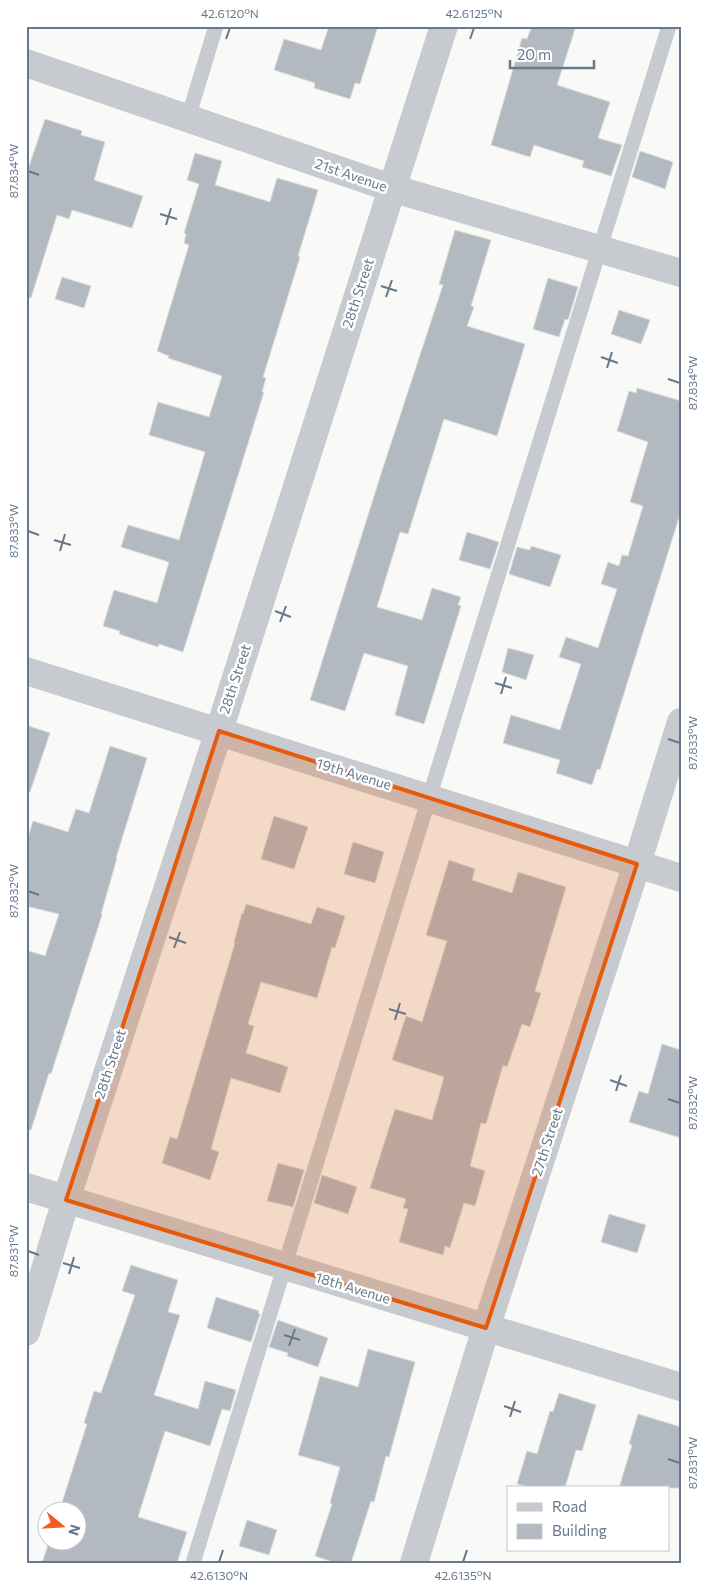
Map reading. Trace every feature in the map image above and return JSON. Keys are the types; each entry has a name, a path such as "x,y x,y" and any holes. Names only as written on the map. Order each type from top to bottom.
{"street":[{"name":"28th Street","path":"26,1332 66,1200 219,731 444,26"},
{"name":"21st Avenue","path":"26,63 391,188 681,273"},
{"name":"19th Avenue","path":"26,671 681,878"},
{"name":"27th Street","path":"414,1563 486,1328 638,864 681,722"},
{"name":"18th Avenue","path":"26,1187 681,1387"}],"lane":[{"path":"188,118 216,26"},
{"path":"194,1563 669,26"}],"highlighted area":[{"path":"219,731 637,864 486,1328 66,1200"}],"building":[{"path":"329,26 378,26 360,84 355,83 350,99 314,88 315,83 274,70 284,39 321,50"},
{"path":"532,26 576,26 557,85 610,102 598,138 622,145 611,176 582,167 584,161 534,145 530,157 491,145 522,38 527,39"},
{"path":"45,119 82,131 81,135 105,142 94,180 143,196 132,228 72,210 69,219 57,215 31,298 26,297 26,175"},
{"path":"640,151 673,162 665,189 632,177"},
{"path":"195,153 222,161 215,185 270,202 277,178 318,190 298,256 300,257 263,377 266,378 262,392 264,392 183,652 159,644 158,647 119,634 120,631 103,626 114,590 157,603 169,562 121,547 128,525 179,540 205,452 149,435 158,402 209,417 222,376 168,358 169,356 157,351 189,245 184,243 186,234 184,233 199,184 187,180"},
{"path":"455,230 491,240 471,306 474,307 467,326 525,344 497,436 444,419 408,534 400,532 377,607 422,620 432,588 461,597 458,605 461,606 424,724 395,715 408,666 364,653 345,711 310,700 443,285 439,284"},
{"path":"62,277 91,286 84,308 55,299"},
{"path":"548,278 578,287 568,320 565,319 559,337 533,329"},
{"path":"619,310 650,320 641,344 611,334"},
{"path":"637,388 681,401 681,511 600,770 597,769 592,785 556,773 560,760 503,743 511,715 560,730 581,664 559,657 566,637 598,648 617,589 601,584 608,562 619,566 622,555 628,556 643,506 630,502 648,442 617,431 629,391 636,393"},
{"path":"467,532 499,542 490,569 459,560"},
{"path":"531,546 561,555 550,587 509,574 517,547 530,550"},
{"path":"508,648 534,655 526,680 502,672"},
{"path":"26,725 50,733 30,792 26,792"},
{"path":"110,746 147,758 116,858 102,915 51,1074 49,1073 31,1130 26,1130 26,950 45,956 59,914 26,906 26,844 33,821 68,832 76,809 89,813"},
{"path":"274,816 308,827 294,869 261,859"},
{"path":"353,842 384,852 375,883 344,874"},
{"path":"449,860 475,869 472,880 512,893 518,872 566,887 535,991 541,993 530,1027 522,1024 507,1067 503,1065 486,1124 481,1123 470,1166 485,1171 475,1206 464,1203 450,1248 445,1246 443,1255 399,1242 408,1209 403,1208 406,1199 370,1188 395,1109 432,1120 444,1077 392,1060 406,1016 422,1022 447,941 426,935"},
{"path":"246,904 311,924 317,907 345,916 335,948 332,947 317,998 261,982 248,1024 254,1026 246,1053 288,1067 280,1093 231,1078 211,1149 219,1152 210,1180 162,1163 170,1137 177,1139"},
{"path":"662,1044 681,1050 681,1138 629,1122 639,1091 648,1094"},
{"path":"278,1163 304,1170 293,1207 267,1201"},
{"path":"322,1175 357,1187 348,1214 314,1203"},
{"path":"609,1214 646,1225 637,1253 601,1242"},
{"path":"131,1265 178,1280 168,1312 180,1315 154,1395 198,1409 205,1381 236,1390 230,1411 222,1409 210,1446 165,1431 138,1517 187,1532 177,1563 42,1563 46,1552 88,1552 88,1502 62,1502 87,1424 84,1423 94,1391 101,1393 135,1295 122,1291"},
{"path":"216,1297 259,1311 258,1313 260,1314 251,1342 207,1328"},
{"path":"278,1320 328,1338 318,1367 287,1356 288,1353 269,1347"},
{"path":"368,1349 415,1362 389,1457 386,1456 374,1502 371,1501 351,1563 336,1563 315,1556 332,1504 330,1503 340,1467 298,1455 320,1376 358,1387"},
{"path":"559,1393 596,1405 582,1451 576,1450 566,1486 524,1486 517,1484 527,1451 537,1454 550,1411 553,1412"},
{"path":"638,1414 681,1427 681,1488 670,1488 670,1486 620,1486 632,1445 629,1444"},
{"path":"247,1520 277,1530 269,1555 239,1546"}]}
